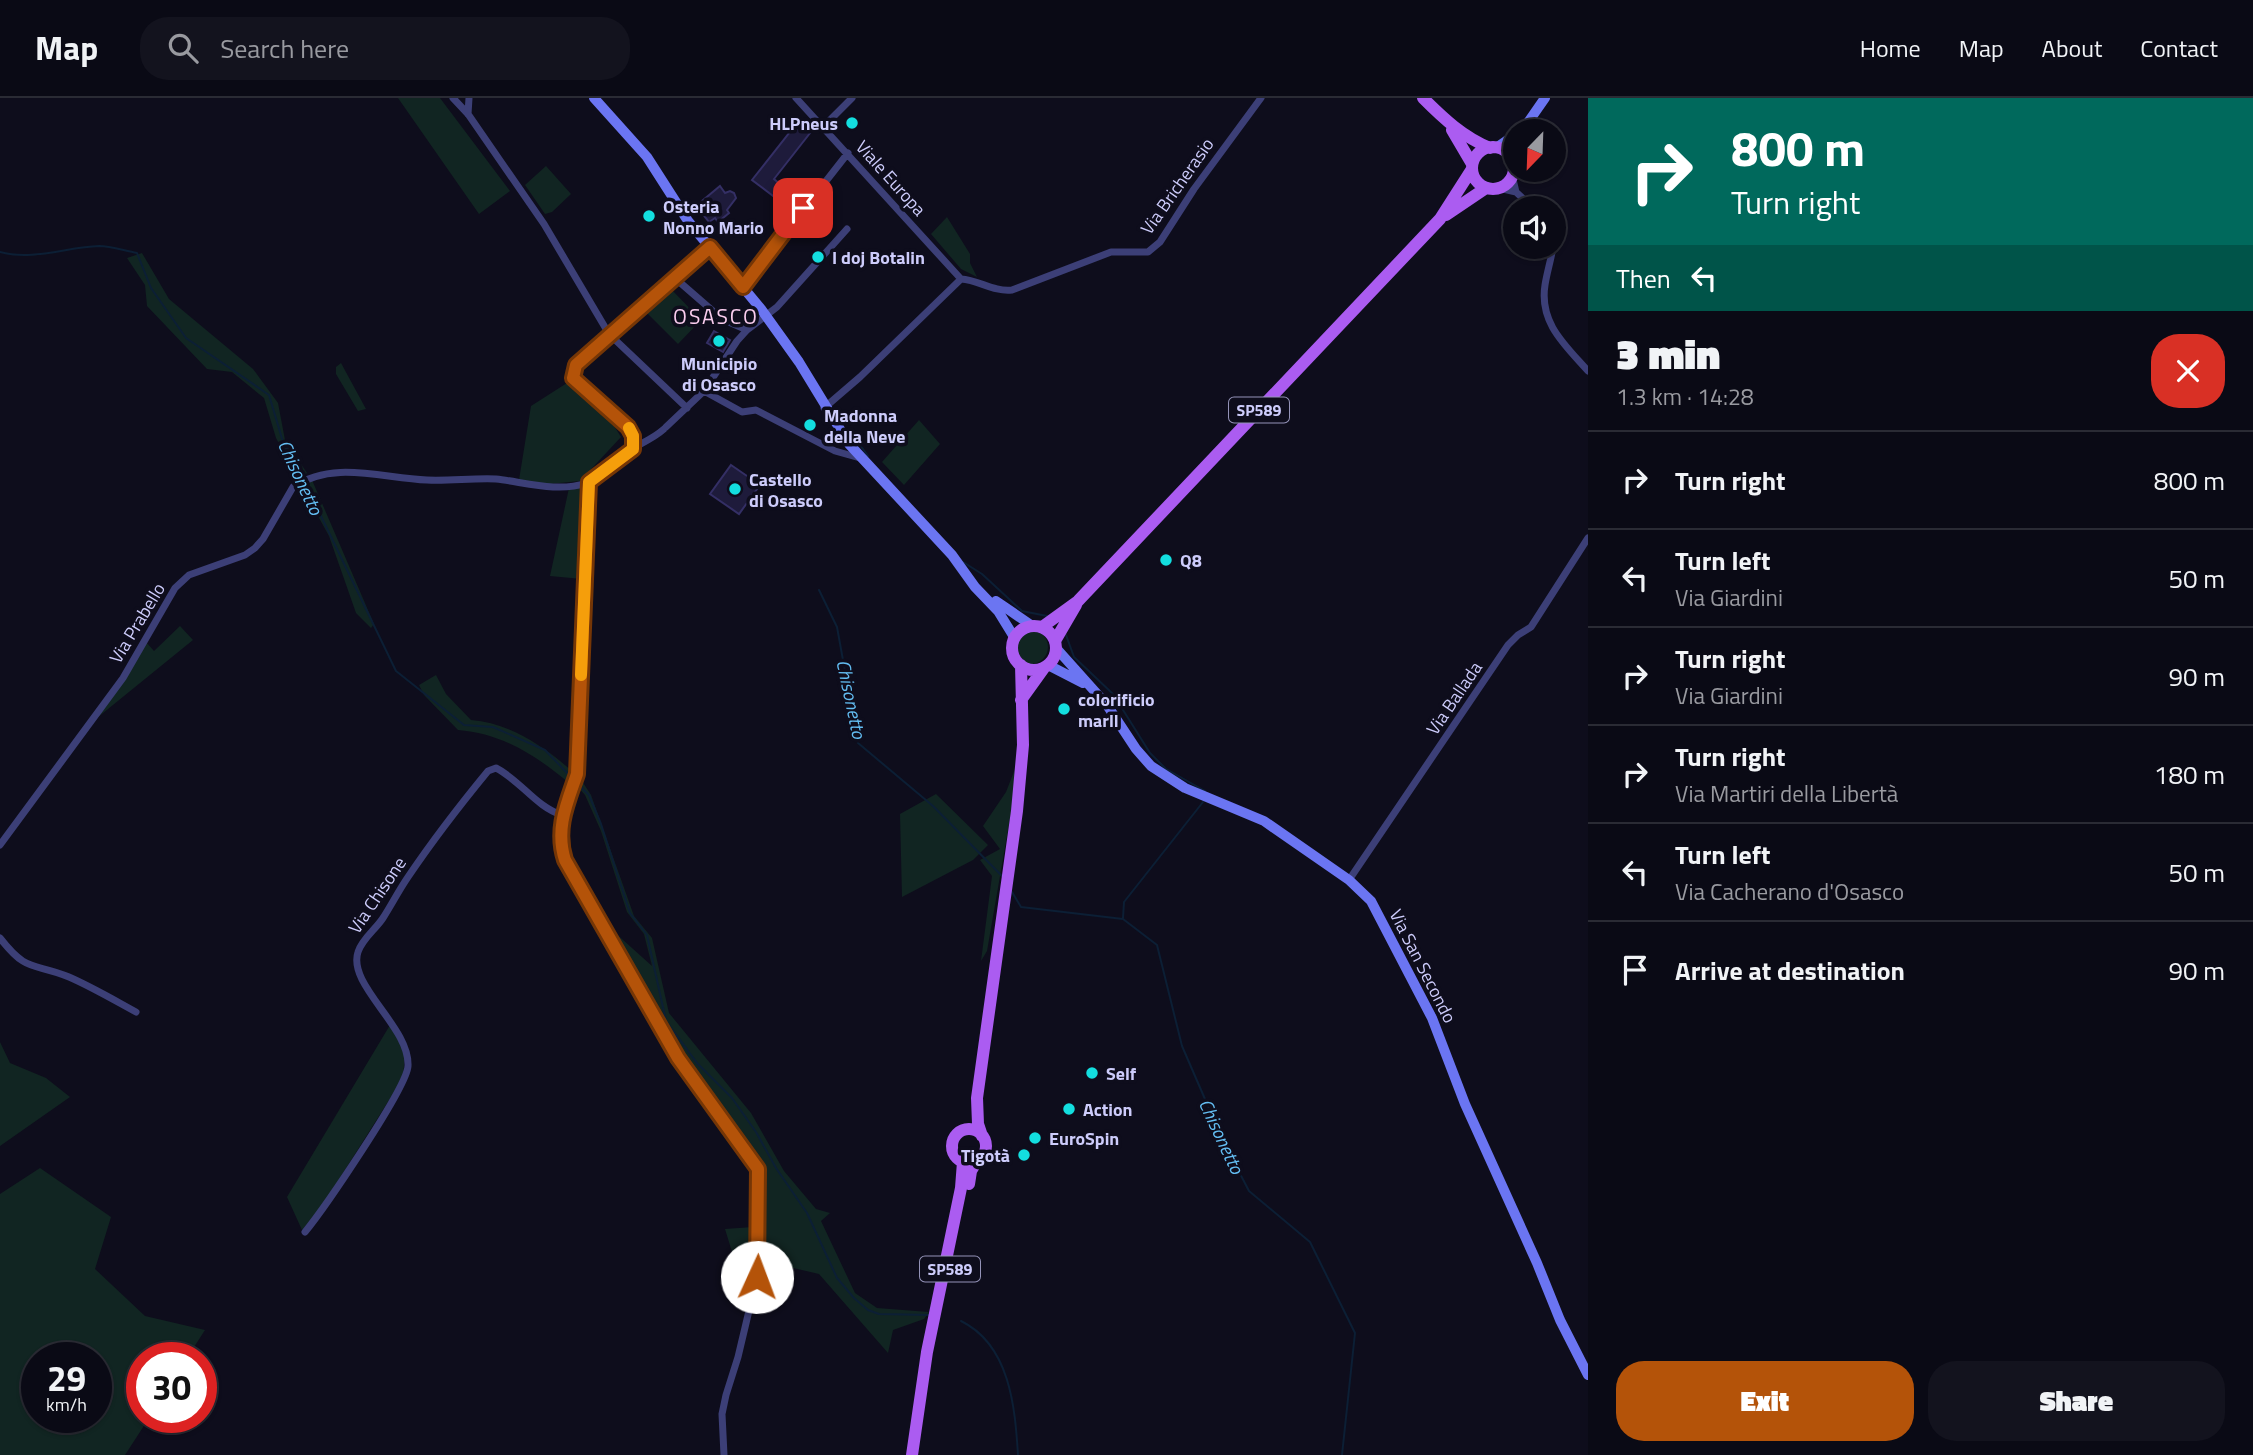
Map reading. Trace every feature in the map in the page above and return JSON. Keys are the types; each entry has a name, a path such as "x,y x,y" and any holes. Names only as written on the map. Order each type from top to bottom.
{"main road":[{"path":"1423,98 1446,121 1472,140 1503,152"},
{"path":"1446,121 1472,166 1476,180 1493,188"},
{"name":"SP589","path":"925,1378 971,1171 986,1148 978,1124 977,1098 1017,811 1023,745 1020,665 1013,656 1014,637 1018,632 1036,626 1078,601 1440,219 1478,153 1493,148"},
{"name":"SP589","path":"1440,219 1493,188 1503,178"},
{"name":"SP589","path":"1021,700 1046,666 1078,601"},
{"name":"SP589","path":"1036,626 1056,644"},
{"path":"1020,665 1032,670 1046,666"},
{"name":"SP589","path":"912,1455 932,1327 961,1188 963,1161 953,1149 957,1134 969,1120 977,1098"},
{"path":"957,1134 967,1129 982,1136"},
{"path":"963,1161 977,1161"}],"street":[{"path":"453,98 468,114 544,224 609,334 687,408"},
{"path":"468,114 469,98"},
{"name":"SP589","path":"594,98 647,157 688,221 766,317 813,384 824,408 860,458 925,525 998,611 1014,637"},
{"name":"Viale Europa","path":"796,98 961,279"},
{"path":"823,127 852,98"},
{"name":"Via Bricherasio","path":"961,279 971,279 1001,291 1012,290 1111,253 1148,252 1160,242 1194,189 1261,98"},
{"path":"1529,119 1545,98"},
{"path":"1493,148 1503,142"},
{"path":"743,287 848,153"},
{"path":"1514,182 1516,192"},
{"path":"1493,188 1516,192 1520,196"},
{"path":"724,1455 722,1414 757,1277 758,1169 678,1058 565,860 559,843 562,816 577,774 589,482 633,449 654,438 687,408 704,391 737,341 766,317 848,229"},
{"path":"633,449 633,436 628,427 573,378 576,365 710,247"},
{"path":"1550,259 1545,285 1547,320 1588,371"},
{"path":"676,279 722,318 747,330"},
{"path":"824,408 860,377 961,279"},
{"path":"704,391 742,412 755,410 835,451 860,458"},
{"name":"Via Prabello","path":"0,845 122,678 175,587 189,575 245,555 254,548 263,539 293,487 300,482 310,477 346,471 420,480 495,479 549,486 589,482"},
{"name":"Via Ballada","path":"1349,880 1508,645 1531,627 1588,538"},
{"name":"SP589","path":"966,573 1004,608 1036,626"},
{"name":"Via San Secondo","path":"1056,644 1107,705 1136,750 1151,766 1185,788 1264,821 1349,880 1371,901 1427,1007 1465,1104 1560,1320 1588,1375"},
{"path":"1046,666 1092,687"},
{"name":"Via Chisone","path":"305,1232 321,1213 390,1105 408,1067 397,1031 360,975 356,963 358,951 383,918 407,877 488,771 496,768 505,773 551,812 562,816"},
{"path":"0,938 16,958 28,965 68,976 136,1012"}],"green space":[{"path":"398,98 440,98 510,191 479,214"},
{"path":"546,166 571,194 552,212 545,214 525,185"},
{"path":"947,217 970,254 970,263 977,277 961,269 931,234"},
{"path":"142,253 169,299 253,369 278,403 285,440 307,473 298,479 276,438 264,398 232,372 207,369 147,306 145,285 127,258"},
{"path":"671,289 701,320 678,344 645,311"},
{"path":"341,363 366,409 358,411 336,374 336,367"},
{"path":"567,383 608,416 621,437 580,481 549,484 519,480 531,406"},
{"path":"919,420 940,444 904,485 882,462"},
{"path":"312,480 374,624 371,628 356,613 329,536 301,485"},
{"path":"583,487 582,579 550,576 569,488"},
{"path":"180,626 193,640 92,722 146,642 154,651"},
{"path":"1031,630 1043,635 1048,647 1043,659 1031,664 1019,659 1014,647 1019,635"},
{"path":"436,675 446,694 471,720 513,731 539,745 573,772 569,783 531,755 504,741 458,730 424,695 419,685"},
{"path":"1015,769 1012,807 987,951 981,961 992,876 980,860 1000,849 983,826 1006,792"},
{"path":"580,778 591,795 634,916 652,938 669,1013 751,1113 784,1171 816,1209 830,1213 821,1221 855,1293 877,1308 929,1312 924,1319 893,1330 888,1353 819,1274 759,1260 762,1176 732,1124 679,1055 602,921 652,966 644,934 627,912 601,831 585,795 577,786"},
{"path":"936,794 988,845 973,860 902,897 900,814"},
{"path":"390,1025 405,1053 403,1078 319,1211 302,1230 287,1197"},
{"path":"0,1042 10,1063 46,1078 70,1097 0,1146"},
{"path":"40,1168 111,1217 95,1269 145,1316 205,1330 197,1342 126,1342 126,1433 139,1433 125,1455 0,1455 0,1194"},
{"path":"753,1227 756,1231 754,1279 747,1301 725,1229"}],"building":[{"path":"801,118 814,128 774,179 789,192 781,202 752,180"},
{"path":"720,186 725,193 734,193 736,198 727,210 729,213 718,222 715,218 709,222 700,211 706,207 702,201"},
{"name":"Municipio di Osasco","path":"714,331 730,340 723,352 707,343"},
{"name":"Castello di Osasco","path":"731,465 760,485 739,514 710,494"}],"waterway":[{"name":"Chisonetto","path":"0,252 24,255 99,246 137,253 151,288 186,338 269,395 283,442 303,478"},
{"path":"855,438 868,456"},
{"name":"Chisonetto","path":"305,483 396,671 464,725 493,727 545,750 571,777"},
{"path":"963,562 982,574 1022,611 1047,616"},
{"name":"Chisonetto","path":"819,590 837,627 858,743 933,806 1002,876"},
{"path":"1066,635 1074,657 1113,694 1150,753 1166,769 1205,791"},
{"name":"Chisonetto","path":"581,787 589,795 601,824 630,913 647,935 666,1021 697,1063 732,1098 756,1132 776,1168 807,1213 837,1278 854,1298 868,1310 879,1314 930,1315"},
{"path":"1123,918 1124,902 1203,802"},
{"name":"Chisonetto","path":"1012,892 1021,907 1123,919 1157,945 1182,1046 1224,1143 1249,1191 1310,1242 1355,1333 1342,1455"},
{"name":"Chisonetto","path":"961,1321 990,1345 1000,1361 1012,1398 1018,1455"}],"slow traffic":[{"path":"581,675 589,482 633,449 633,436 629,428"}],"place":[{"name":"HLPneus","path":"852,123"},
{"name":"Osteria Nonno Mario","path":"649,216"},
{"name":"I doj Botalin","path":"818,257"},
{"name":"Municipio di Osasco","path":"719,341"},
{"name":"Madonna della Neve","path":"810,425"},
{"name":"Castello di Osasco","path":"735,489"},
{"name":"Q8","path":"1166,560"},
{"name":"colorificio marll","path":"1064,709"},
{"name":"Self","path":"1092,1073"},
{"name":"Action","path":"1069,1109"},
{"name":"EuroSpin","path":"1035,1138"},
{"name":"Tigotà","path":"1024,1155"}],"district":[{"name":"OSASCO","path":"716,316"}],"route":[{"path":"757,1277 758,1169 678,1058 622,963 565,860 559,843 562,816 577,774 589,482 633,449 633,436 628,427 573,378 576,365 710,247 743,287 803,208"}]}
